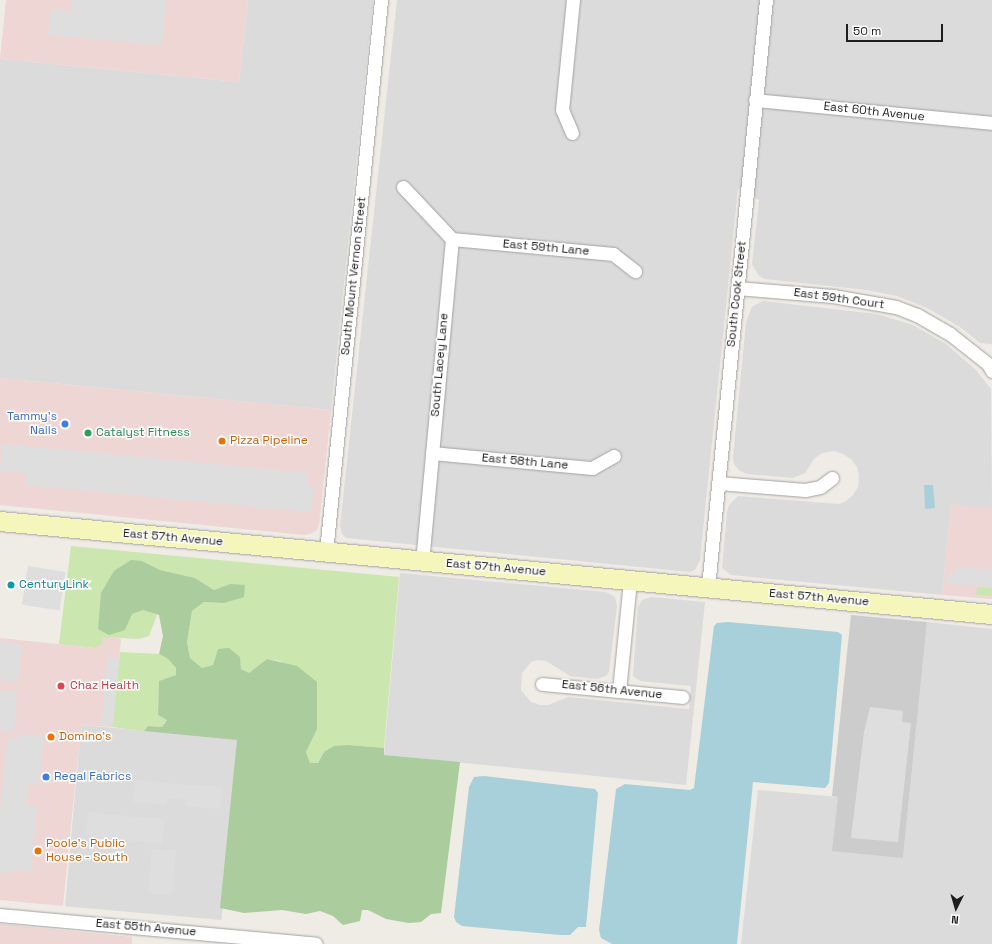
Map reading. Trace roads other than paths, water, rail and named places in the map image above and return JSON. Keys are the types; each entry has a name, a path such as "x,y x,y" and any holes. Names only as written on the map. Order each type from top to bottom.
{"main road":[{"name":"East 57th Avenue","path":"0,521 992,614"}],"street":[{"name":"South Mount Vernon Street","path":"326,552 381,0"},
{"path":"572,133 562,110 573,0"},
{"name":"South Cook Street","path":"708,588 766,0"},
{"name":"East 60th Avenue","path":"756,100 992,123"},
{"path":"403,187 452,239"},
{"name":"East 59th Lane","path":"452,239 613,254 635,271"},
{"name":"South Lacey Lane","path":"422,561 452,239"},
{"name":"East 59th Court","path":"737,288 833,296 896,307 917,315 950,334 991,365"},
{"name":"East 58th Lane","path":"432,454 592,468 614,456"},
{"path":"718,483 805,490 820,487 832,478"},
{"path":"619,691 630,580"},
{"name":"East 56th Avenue","path":"542,684 682,697"},
{"name":"East 55th Avenue","path":"0,915 316,944"}],"water":[{"path":"924,485 933,485 935,508 925,509"},
{"path":"728,622 838,632 842,635 829,783 825,788 753,782 737,944 612,944 601,938 599,930 616,789 625,784 690,790 694,788 714,626 717,623"},
{"path":"484,776 595,789 598,793 586,927 578,927 570,935 560,935 462,926 456,922 454,917 469,787 474,777"}],"place":[{"name":"Tammy's Nails","path":"65,424"},
{"name":"Catalyst Fitness","path":"88,433"},
{"name":"Pizza Pipeline","path":"222,441"},
{"name":"CenturyLink","path":"11,585"},
{"name":"Chaz Health","path":"61,686"},
{"name":"Domino's","path":"51,737"},
{"name":"Regal Fabrics","path":"46,777"},
{"name":"Poole's Public House - South","path":"38,851"}]}
